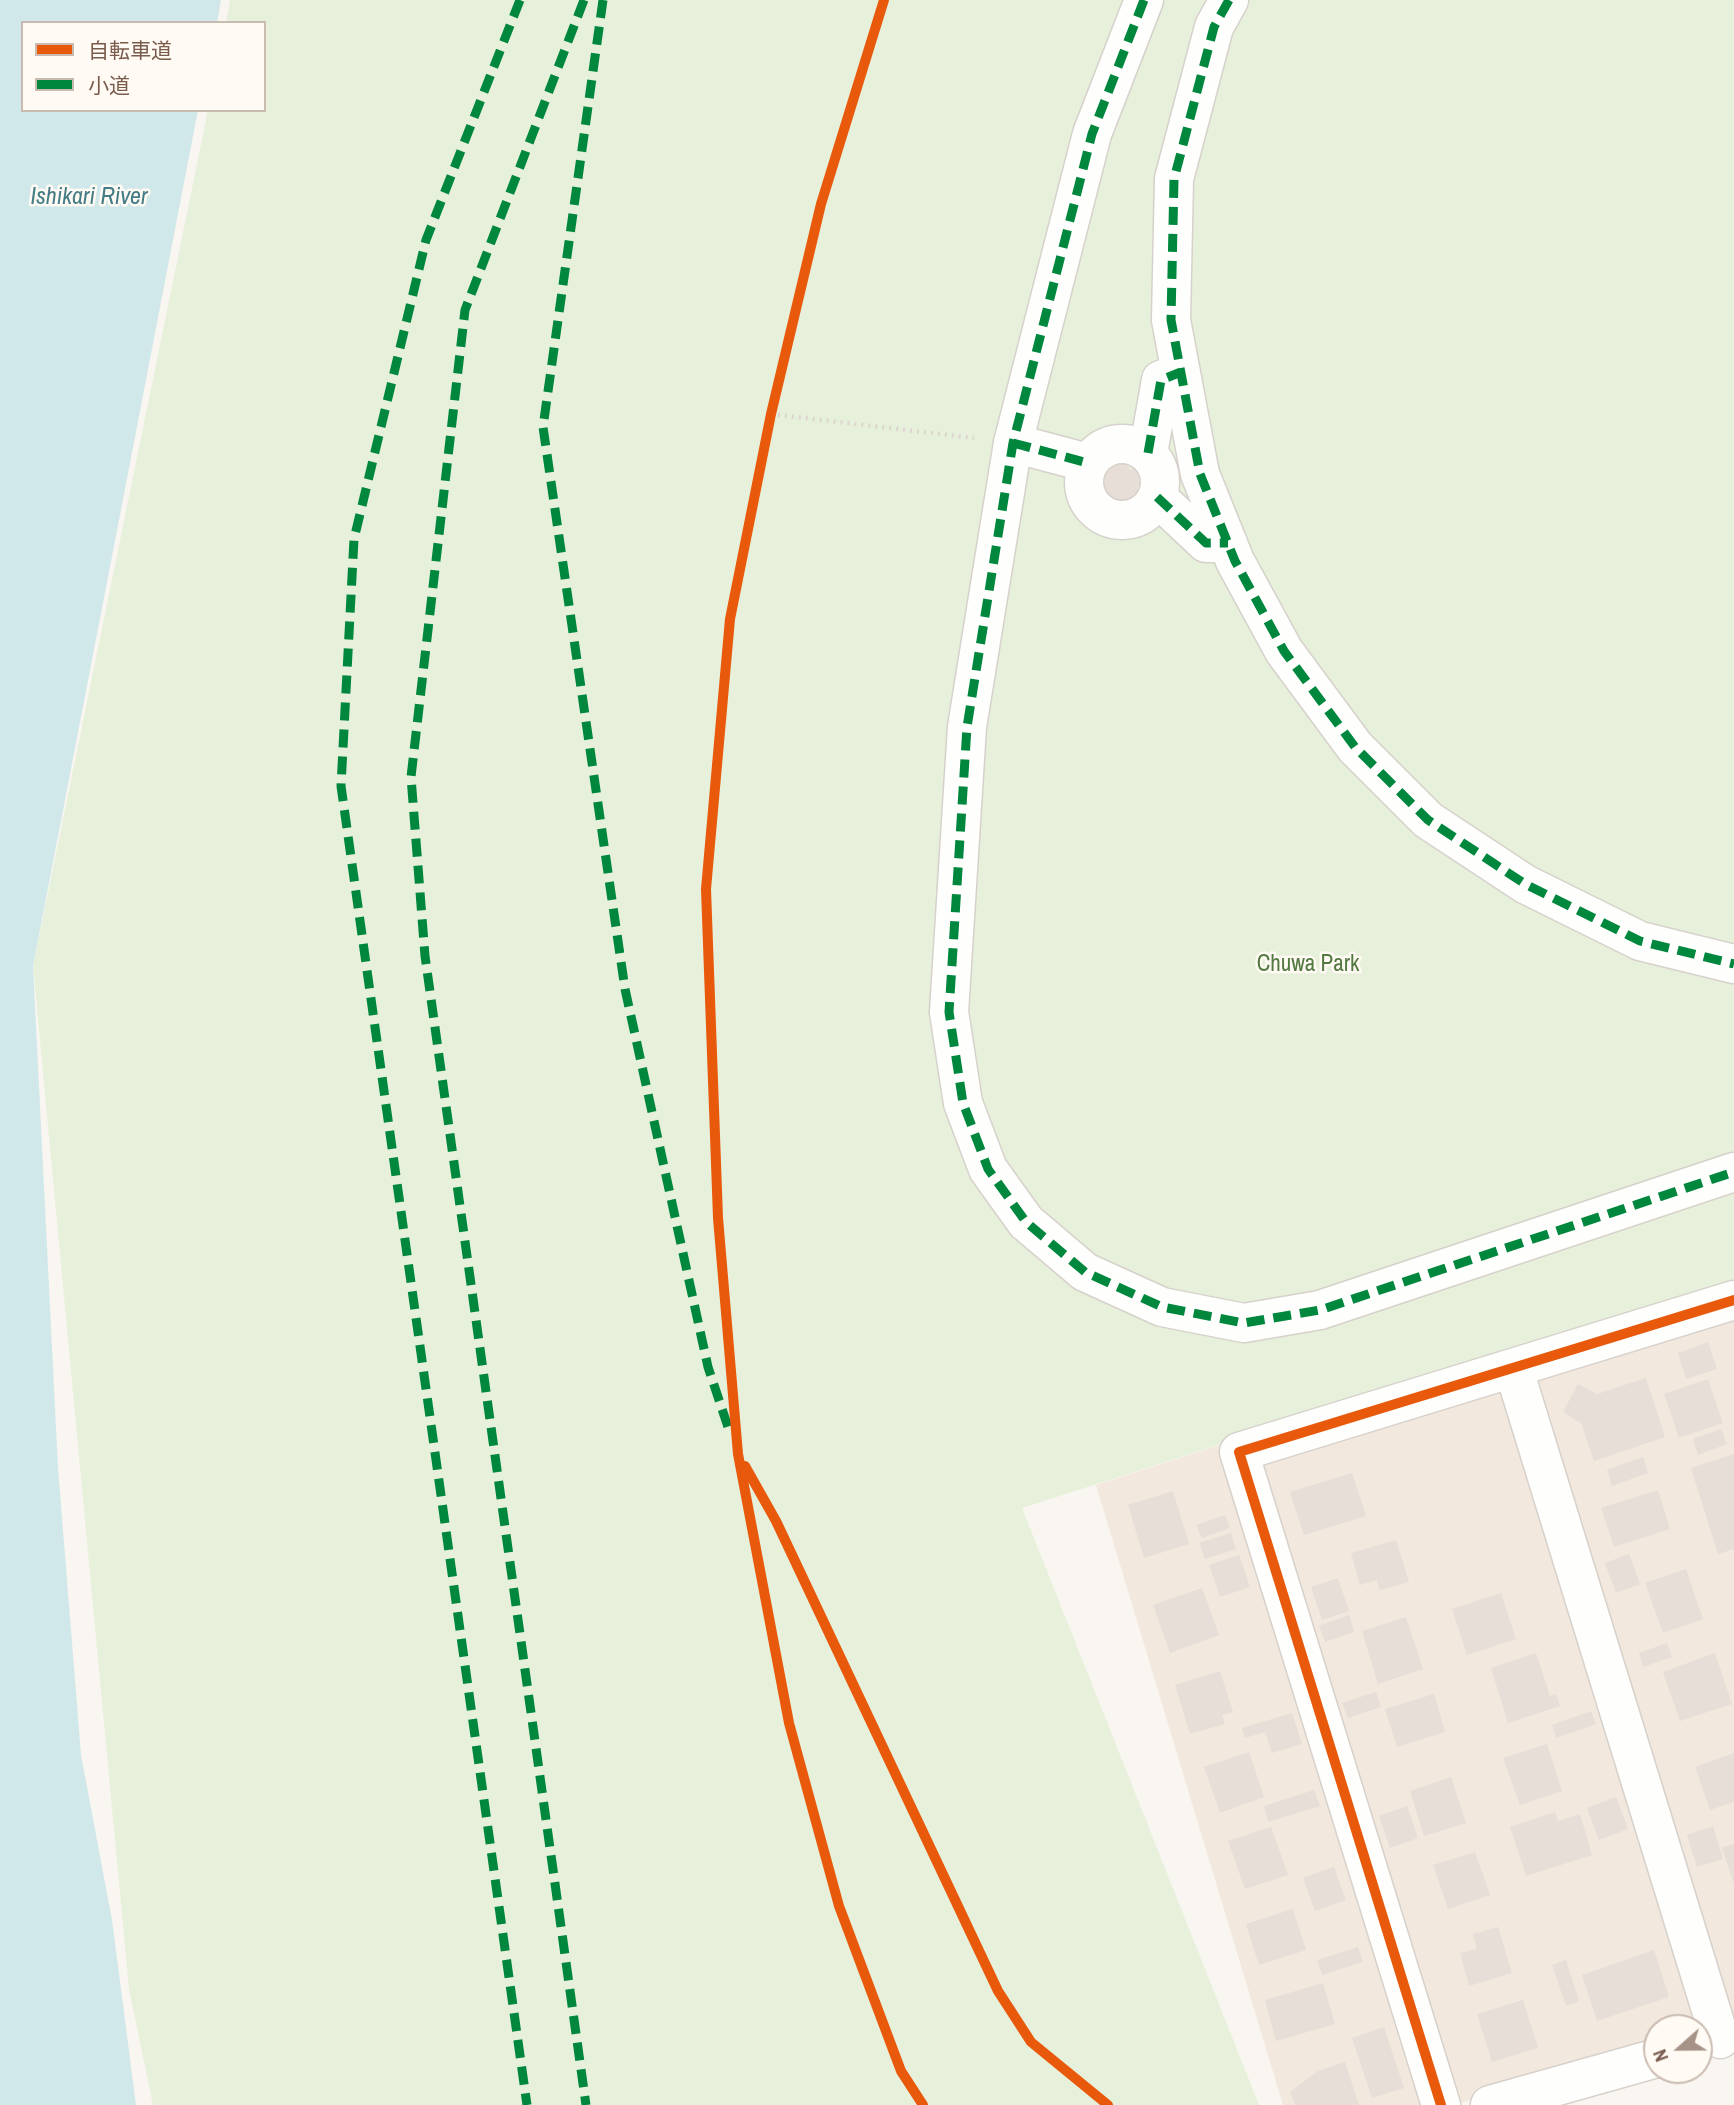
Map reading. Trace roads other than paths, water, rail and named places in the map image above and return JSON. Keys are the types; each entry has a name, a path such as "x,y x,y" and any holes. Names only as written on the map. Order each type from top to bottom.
{"street":[{"path":"1144,0 1092,134 1013,443 967,727 949,1012 962,1103 988,1169 1026,1222 1085,1272 1162,1307 1244,1323 1320,1310 1734,1172"},
{"path":"1229,0 1214,27 1174,179 1171,320 1199,474 1228,543 1284,651 1355,747 1428,820 1525,884 1640,941 1734,964"},
{"path":"1147,453 1161,380 1181,372"},
{"path":"1013,443 1088,463"},
{"path":"1126,443 1147,453 1159,471 1161,486 1157,497 1146,512 1133,519 1118,520 1103,516 1092,506 1084,493 1083,478 1088,463 1097,452 1111,444 1126,443"},
{"path":"1157,497 1206,543 1228,543"},
{"path":"1441,2105 1239,1452 1514,1370 1734,1300"},
{"path":"1514,1370 1718,2040"},
{"path":"1490,2105 1643,2062"}],"water":[{"name":"Ishikari River","path":"0,0 221,0 217,21 21,21 21,112 198,112 33,966 58,1468 81,1755 112,1920 136,2105 0,2105"}],"park label":[{"name":"Chuwa Park","path":"1308,965"}]}
